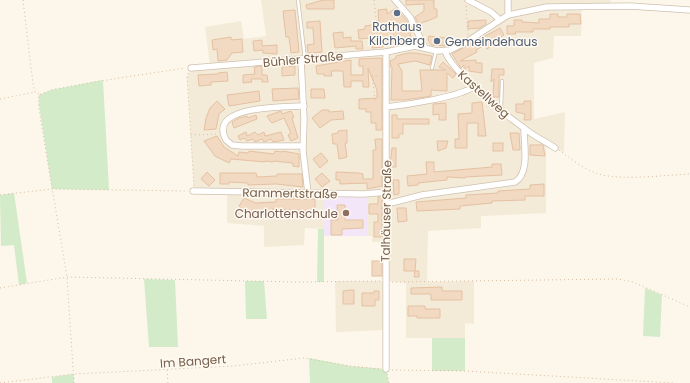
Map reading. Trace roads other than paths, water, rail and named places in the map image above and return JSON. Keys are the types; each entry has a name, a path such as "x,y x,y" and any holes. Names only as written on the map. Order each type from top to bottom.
{"street":[{"path":"395,0 410,16 425,48"},
{"path":"468,0 491,12 500,20"},
{"path":"508,0 508,15"},
{"path":"419,34 415,46 436,51 445,51 468,41 508,15 570,3 690,10"},
{"name":"Bühler Straße","path":"191,68 383,52 415,46"},
{"name":"Kastellweg","path":"445,51 450,62 501,110 524,129 555,148"},
{"name":"Talhäuser Straße","path":"383,52 386,76 388,192 386,369"},
{"path":"303,59 304,106 302,146 308,193"},
{"path":"386,107 421,102 466,91 475,86"},
{"path":"302,146 236,146 229,143 223,134 224,123 234,114 304,106"},
{"path":"387,204 422,195 515,182 521,177 524,170 524,129"},
{"name":"Rammertstraße","path":"193,191 363,194 388,192"}],"lane":[{"path":"298,0 303,59"},
{"path":"432,68 436,51"},
{"path":"501,110 502,81"}],"place":[{"name":"Rathaus Kilchberg","path":"397,13"},
{"name":"Gemeindehaus","path":"437,41"},
{"name":"Charlottenschule","path":"346,213"}]}
